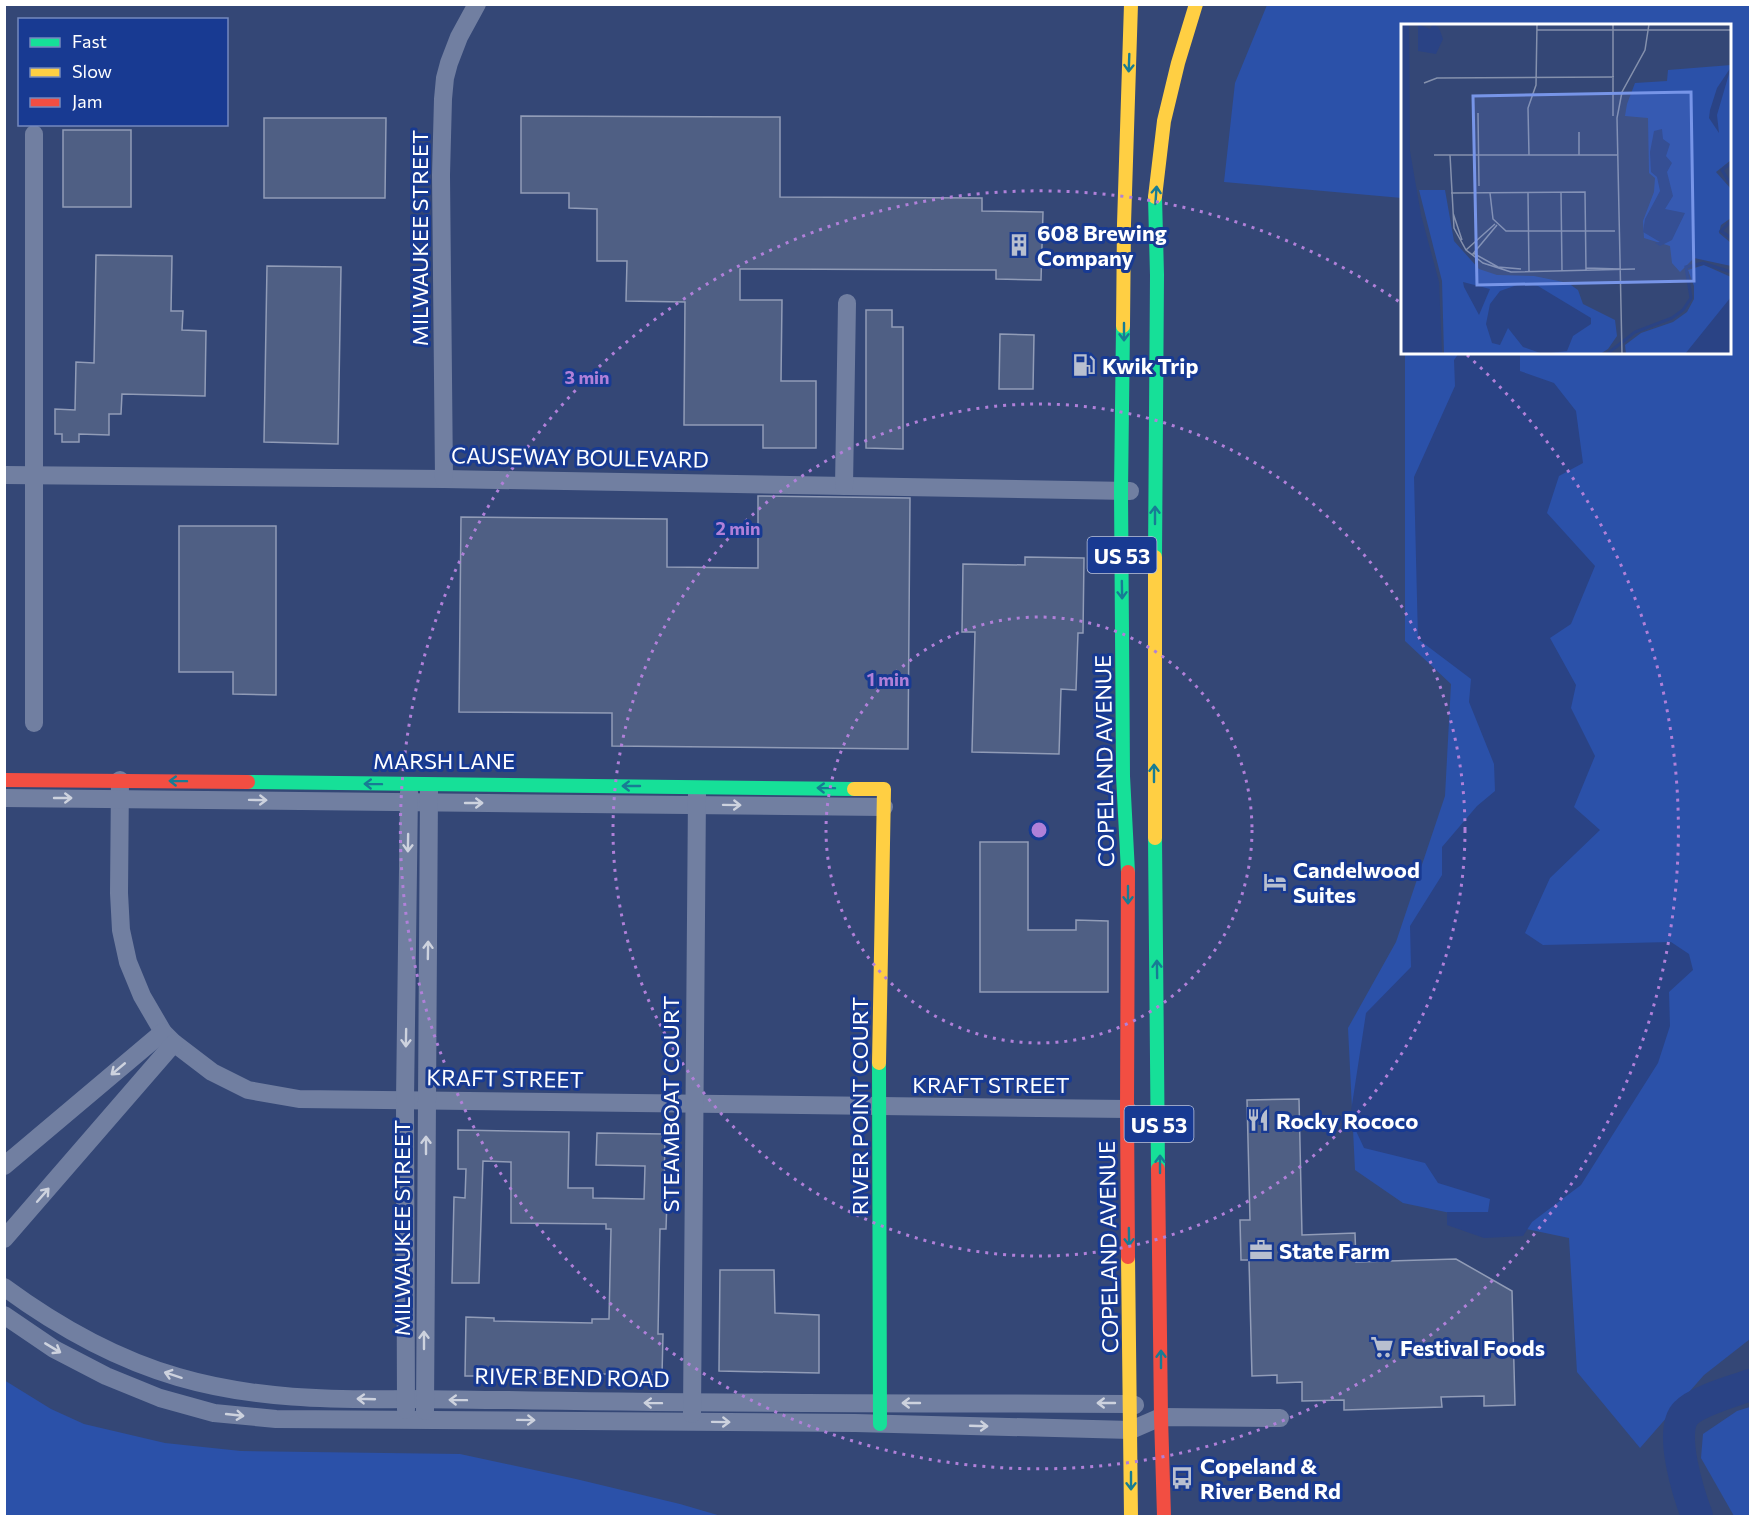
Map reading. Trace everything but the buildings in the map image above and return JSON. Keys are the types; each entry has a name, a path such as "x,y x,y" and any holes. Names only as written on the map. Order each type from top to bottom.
{"main road":[{"name":"COPELAND AVENUE","path":"1131,4 1125,201 1121,490 1123,776 1128,870 1127,1108 1131,1516"},
{"name":"US 53","path":"1164,1516 1154,775 1157,275 1155,199 1164,121 1196,4"},
{"name":"MARSH LANE","path":"4,780 120,789"},
{"name":"MARSH LANE","path":"429,794 697,786 884,798"},
{"name":"RIVER POINT COURT","path":"880,1424 878,1107 884,798"},
{"path":"1128,936 1138,958 1141,1035 1146,1051 1159,1058"}],"street":[{"name":"MILWAUKEE STREET","path":"444,479 441,187 443,99 449,63 459,37 477,4"},
{"path":"34,134 34,723"},
{"path":"844,486 847,303"},
{"name":"CAUSEWAY BOULEVARD","path":"4,475 444,479 1155,491"},
{"name":"STEAMBOAT COURT","path":"692,1412 697,786"},
{"name":"MARSH LANE","path":"4,798 120,789 409,793 697,805 884,798"},
{"name":"KRAFT STREET","path":"120,789 121,930 128,962 142,996 168,1037 212,1072 248,1090 299,1099 1127,1108"},
{"name":"MILWAUKEE STREET","path":"409,793 405,1101 416,1399 425,1419"},
{"name":"MILWAUKEE STREET","path":"406,1419 416,1399 426,1101 429,794"},
{"path":"4,1166 168,1037"},
{"path":"4,1239 168,1037"},
{"name":"RIVER BEND ROAD","path":"4,1287 58,1324 102,1347 178,1377 222,1388 273,1396 416,1399 692,1412 880,1424 1131,1430 1161,1417"},
{"name":"RIVER BEND ROAD","path":"4,1315 54,1349 106,1376 160,1398 214,1413 276,1419 425,1419 692,1412 880,1403 1131,1404 1161,1417 1280,1418"}],"shaded area":[{"path":"1267,5 1750,5 1750,1339 1704,1375 1640,1448 1577,1372 1569,1238 1403,1203 1355,1170 1348,1028 1396,942 1445,796 1451,684 1405,641 1405,354 1731,354 1731,24 1401,24 1401,198 1224,182 1235,83"},
{"path":"1458,354 1520,354 1520,371 1554,383 1576,411 1583,463 1559,476 1547,513 1595,566 1571,624 1550,638 1576,685 1571,708 1595,756 1574,807 1600,830 1550,878 1525,933 1543,945 1671,942 1689,954 1693,970 1669,992 1670,1026 1658,1063 1581,1185 1532,1222 1523,1236 1484,1238 1447,1225 1447,1212 1488,1212 1490,1199 1438,1183 1425,1163 1364,1148 1350,1118 1366,1013 1411,967 1410,926 1442,875 1442,847 1477,806 1495,791 1494,764 1469,702 1471,679 1418,639 1414,477 1455,386 1454,360"},
{"path":"4,1380 51,1409 84,1424 165,1443 241,1451 460,1454 576,1479 721,1516 5,1516"},
{"path":"1750,1407 1750,1516 1734,1516 1701,1458 1703,1434 1737,1411"}],"waterway":[{"path":"1697,1516 1689,1493 1679,1448 1681,1421 1686,1413 1698,1404 1750,1385"}],"traffic: fast":[{"path":"1155,197 1157,275 1155,557"},
{"path":"1123,326 1121,491 1123,776 1128,872"},
{"path":"248,782 854,789"},
{"path":"1155,838 1158,1169"},
{"path":"879,1063 880,1424"}],"traffic: slow":[{"path":"1123,326 1131,4"},
{"path":"1155,197 1164,121 1196,4"},
{"path":"1155,557 1155,838"},
{"path":"854,789 884,789 879,1063"},
{"path":"1128,1257 1131,1516"}],"traffic: jam":[{"path":"4,780 248,782"},
{"path":"1128,872 1128,1257"},
{"path":"1158,1169 1164,1516"}],"place":[{"name":"608 Brewing Company","path":"1019,245"},
{"name":"Kwik Trip","path":"1084,365"},
{"name":"Candelwood Suites","path":"1275,882"},
{"name":"Rocky Rococo","path":"1258,1120"},
{"name":"State Farm","path":"1261,1250"},
{"name":"Festival Foods","path":"1382,1347"},
{"name":"Copeland & River Bend Rd","path":"1182,1478"}]}
